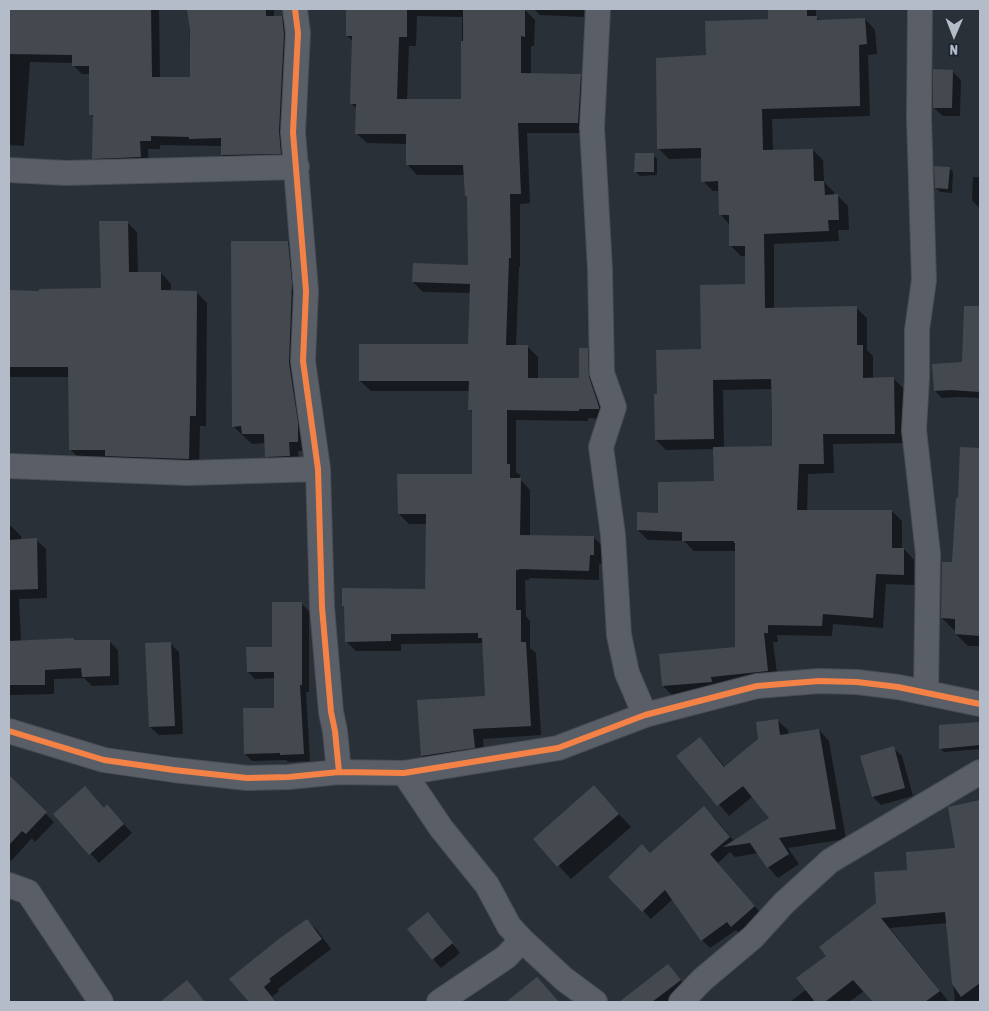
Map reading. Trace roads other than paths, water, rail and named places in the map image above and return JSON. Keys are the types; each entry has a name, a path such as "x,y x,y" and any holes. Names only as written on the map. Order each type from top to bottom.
{"street":[{"path":"295,9 298,33 294,132 306,291 303,361 318,469 322,607 331,712 339,772"},
{"path":"598,9 592,127 600,270 602,373 614,407 601,447 613,535 619,635 627,673 645,715"},
{"path":"920,9 919,118 924,280 917,330 914,430 928,554 926,692"},
{"path":"9,170 66,173 297,166"},
{"path":"9,466 188,473 318,469"},
{"path":"9,730 104,760 247,778 288,777 339,772 404,773 558,748 645,715 756,686 819,681 857,682 926,692 980,704"},
{"path":"681,1002 702,980 753,937 784,903 830,861 980,772"},
{"path":"404,773 441,828 487,885 509,926 564,978 595,1002"},
{"path":"9,885 28,892 101,1002"},
{"path":"439,1002 506,957 522,940"}]}
